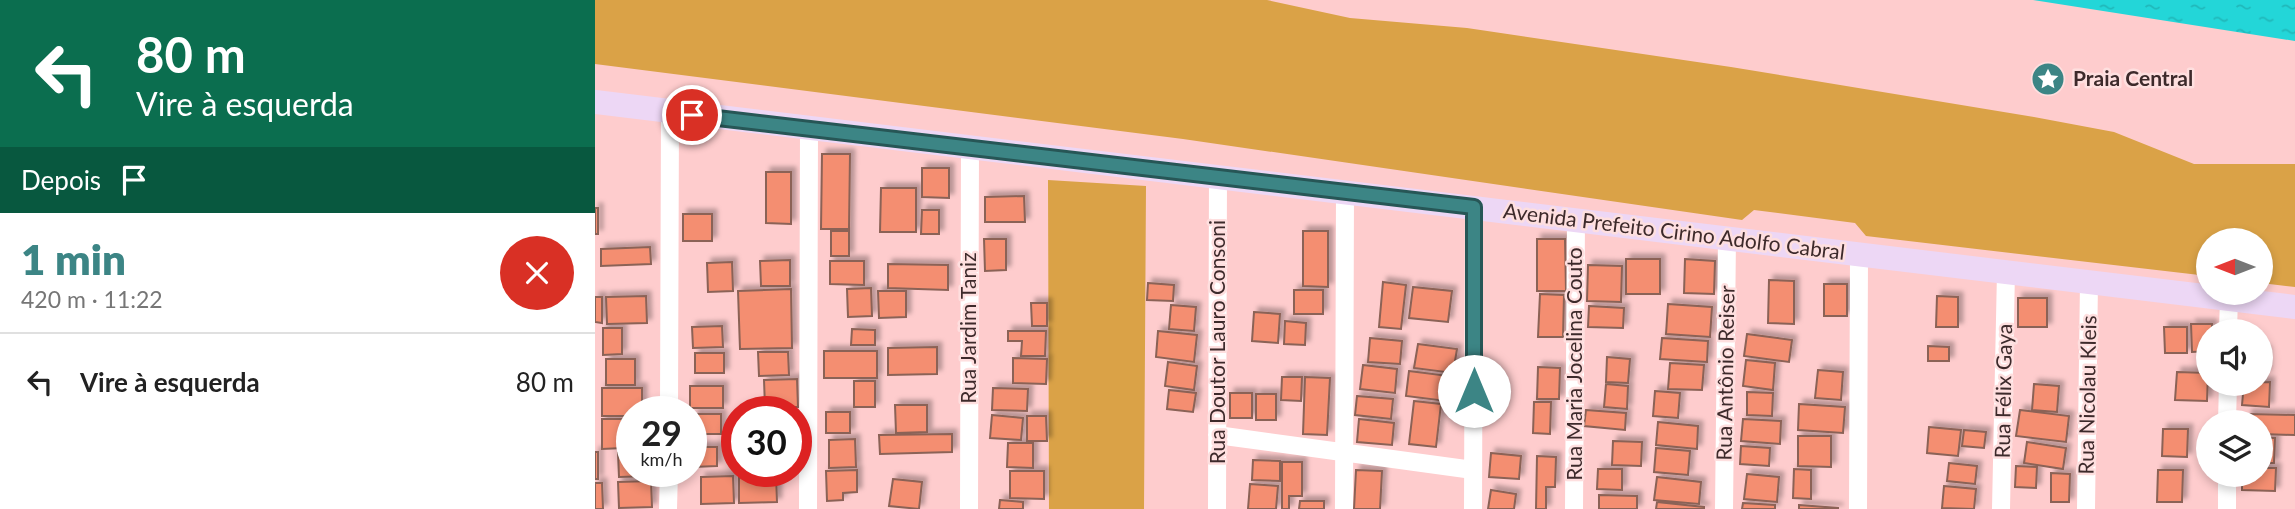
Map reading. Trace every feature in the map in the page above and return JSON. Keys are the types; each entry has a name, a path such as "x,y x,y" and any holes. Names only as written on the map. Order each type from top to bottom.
{"main road":[{"name":"Avenida Prefeito Cirino Adolfo Cabral","path":"595,102 2196,293"},
{"name":"Avenida Prefeito Cirino Adolfo Cabral","path":"2273,304 2295,307"}],"street":[{"path":"669,396 670,113"},
{"path":"808,509 809,129"},
{"name":"Rua Jardim Taniz","path":"969,509 970,146"},
{"name":"Rua Doutor Lauro Consoni","path":"1217,509 1218,175"},
{"path":"1344,509 1345,191"},
{"path":"1473,509 1474,207"},
{"name":"Rua Maria Jocelina Couto","path":"1574,509 1576,219"},
{"name":"Rua Antônio Reiser","path":"1724,509 1727,237"},
{"path":"1858,509 1859,255"},
{"name":"Rua Félix Gaya","path":"2001,509 2006,272"},
{"name":"Rua Nicolau Kleis","path":"2087,509 2089,281"},
{"path":"1217,435 1473,470"},
{"path":"669,487 669,509"},
{"path":"2227,487 2227,509"}],"shaded area":[{"path":"595,0 1267,0 1350,18 1467,28 1731,67 2034,117 2114,132 2194,164 2295,164 2295,287 2273,284 2273,228 2196,228 2196,275 1866,236 1855,223 1754,210 1742,220 1183,139 595,64"},
{"path":"1048,180 1146,186 1144,509 1049,509"}],"water":[{"path":"2033,0 2295,0 2295,41"}],"building":[{"path":"822,154 850,154 849,229 821,229"},
{"path":"922,168 949,168 949,198 922,197"},
{"path":"766,172 791,172 791,224 766,223"},
{"path":"881,188 916,188 916,232 880,232"},
{"path":"1024,196 1025,222 985,222 985,197"},
{"path":"595,208 598,208 598,234 595,234"},
{"path":"922,210 939,210 939,234 921,234"},
{"path":"683,214 712,214 712,241 683,241"},
{"path":"831,231 849,231 849,256 831,256"},
{"path":"1303,231 1328,231 1328,287 1303,286"},
{"path":"984,239 1006,239 1006,270 985,271"},
{"path":"1537,239 1565,239 1566,291 1537,291"},
{"path":"650,247 651,264 601,266 601,249"},
{"path":"1626,259 1660,259 1660,294 1626,294"},
{"path":"1685,259 1715,261 1714,294 1684,293"},
{"path":"790,260 790,286 761,286 760,261"},
{"path":"830,261 864,261 864,285 830,284"},
{"path":"732,262 733,291 708,292 707,263"},
{"path":"888,264 948,265 948,290 888,288"},
{"path":"1588,265 1622,266 1621,302 1587,301"},
{"path":"1769,280 1794,281 1794,324 1768,323"},
{"path":"1383,282 1406,285 1401,329 1379,327"},
{"path":"1148,283 1174,285 1173,301 1147,300"},
{"path":"1824,284 1847,284 1847,316 1824,316"},
{"path":"1413,287 1452,291 1448,322 1409,318"},
{"path":"871,288 872,316 848,317 847,289"},
{"path":"791,289 792,348 740,349 738,291"},
{"path":"1294,290 1323,290 1323,314 1294,314"},
{"path":"878,291 906,291 906,317 879,318"},
{"path":"1540,294 1564,295 1563,337 1538,337"},
{"path":"646,296 647,323 607,324 606,297"},
{"path":"1937,296 1958,297 1958,327 1936,327"},
{"path":"595,297 602,297 602,323 595,322"},
{"path":"2018,298 2047,298 2047,327 2018,327"},
{"path":"1031,303 1047,303 1047,326 1032,326"},
{"path":"1668,304 1712,307 1710,337 1666,334"},
{"path":"1171,305 1196,307 1194,331 1169,329"},
{"path":"1589,306 1624,308 1623,328 1588,327"},
{"path":"1254,312 1280,314 1278,343 1252,341"},
{"path":"1285,321 1306,323 1305,345 1284,344"},
{"path":"2191,324 2196,324 2196,352 2192,352"},
{"path":"722,326 723,347 693,348 692,327"},
{"path":"2164,327 2187,327 2187,353 2165,353"},
{"path":"603,328 622,328 622,354 603,355"},
{"path":"852,329 875,330 875,345 851,345"},
{"path":"1008,331 1046,331 1045,356 1021,356 1022,341 1008,341"},
{"path":"1158,331 1197,335 1194,362 1156,357"},
{"path":"1747,334 1792,340 1789,362 1744,356"},
{"path":"1370,338 1402,341 1400,364 1368,362"},
{"path":"1662,338 1708,341 1707,362 1660,359"},
{"path":"1418,344 1457,349 1453,373 1414,368"},
{"path":"1928,346 1949,347 1949,361 1928,361"},
{"path":"937,347 937,374 888,375 888,348"},
{"path":"824,351 877,351 877,378 824,378"},
{"path":"758,352 788,352 789,375 759,376"},
{"path":"695,353 724,353 724,373 695,373"},
{"path":"1607,357 1630,359 1628,383 1606,382"},
{"path":"1013,358 1047,359 1046,384 1013,383"},
{"path":"606,359 635,359 635,385 606,385"},
{"path":"1746,360 1775,363 1773,390 1743,386"},
{"path":"1168,362 1197,366 1194,390 1165,386"},
{"path":"1670,363 1704,365 1702,390 1668,389"},
{"path":"1363,365 1397,369 1395,393 1360,389"},
{"path":"1538,367 1560,368 1559,399 1537,399"},
{"path":"1818,370 1843,372 1841,400 1815,398"},
{"path":"1409,371 1449,376 1446,401 1406,396"},
{"path":"2177,372 2196,373 2196,396 2207,396 2207,401 2175,400"},
{"path":"1282,377 1302,377 1301,401 1281,400"},
{"path":"1305,377 1330,378 1327,435 1303,434"},
{"path":"797,379 798,396 765,396 764,380"},
{"path":"854,381 875,381 875,407 854,407"},
{"path":"1606,384 1628,386 1627,409 1604,407"},
{"path":"2034,384 2059,386 2057,412 2032,410"},
{"path":"690,386 723,386 721,408 707,408 707,396 690,396"},
{"path":"602,388 642,388 642,396 616,396 616,416 602,416"},
{"path":"993,388 1028,389 1027,411 992,410"},
{"path":"1169,390 1196,393 1193,412 1167,409"},
{"path":"1655,391 1680,393 1678,418 1653,416"},
{"path":"1747,392 1773,393 1772,416 1747,415"},
{"path":"1230,393 1252,393 1252,418 1230,418"},
{"path":"1256,394 1276,394 1276,420 1256,420"},
{"path":"1357,396 1393,399 1391,419 1355,415"},
{"path":"2243,396 2269,396 2269,407 2242,405"},
{"path":"1414,401 1441,404 1436,447 1409,444"},
{"path":"1534,402 1551,402 1550,434 1533,433"},
{"path":"1799,404 1845,407 1843,433 1798,430"},
{"path":"895,405 927,405 927,432 896,433"},
{"path":"1586,410 1626,413 1625,430 1584,426"},
{"path":"2020,410 2069,416 2066,442 2016,436"},
{"path":"826,412 850,412 850,433 826,433"},
{"path":"707,414 721,414 721,434 707,434"},
{"path":"992,415 1023,418 1021,440 990,438"},
{"path":"2273,415 2295,415 2295,435 2273,434"},
{"path":"1027,416 1046,416 1047,441 1027,441"},
{"path":"602,419 616,419 616,448 602,449"},
{"path":"1359,419 1394,423 1392,445 1357,442"},
{"path":"1743,419 1781,421 1780,444 1741,441"},
{"path":"1658,422 1698,426 1697,449 1656,445"},
{"path":"1929,427 1961,430 1958,456 1927,453"},
{"path":"2163,429 2188,429 2187,457 2162,456"},
{"path":"1964,430 1986,432 1984,448 1962,446"},
{"path":"952,434 952,452 880,454 879,435"},
{"path":"1798,436 1831,436 1831,467 1798,466"},
{"path":"2273,438 2275,438 2274,463"},
{"path":"855,439 856,467 829,468 829,440"},
{"path":"1613,441 1642,442 1641,466 1612,465"},
{"path":"2027,442 2066,448 2063,469 2024,463"},
{"path":"1008,443 1033,443 1033,468 1007,467"},
{"path":"1741,446 1770,448 1769,466 1740,464"},
{"path":"707,447 717,447 717,466 707,466"},
{"path":"1656,448 1690,451 1688,475 1654,472"},
{"path":"595,452 598,452 598,479 595,479"},
{"path":"1491,453 1521,456 1519,479 1489,477"},
{"path":"1537,456 1556,457 1555,487 1546,487 1546,509 1536,509"},
{"path":"1253,460 1280,461 1280,481 1252,480"},
{"path":"1282,462 1302,462 1302,496 1289,496 1289,509 1282,509"},
{"path":"1949,463 1977,466 1975,484 1947,481"},
{"path":"2016,466 2037,467 2036,488 2015,487"},
{"path":"2273,468 2276,468 2275,491 2242,490 2242,487 2273,487"},
{"path":"1598,469 1622,469 1622,490 1597,489"},
{"path":"1794,469 1811,470 1811,499 1793,498"},
{"path":"857,470 857,492 843,493 843,500 827,501 826,471"},
{"path":"1356,470 1382,471 1380,509 1354,509"},
{"path":"2158,470 2183,470 2182,502 2157,502"},
{"path":"1010,471 1044,471 1044,499 1010,498"},
{"path":"2051,473 2070,474 2069,502 2051,502"},
{"path":"1747,474 1779,477 1777,502 1744,499"},
{"path":"721,476 721,487 733,487 734,503 701,504 701,487 707,487 707,477"},
{"path":"1657,477 1701,482 1699,504 1654,500"},
{"path":"893,479 922,482 919,509 889,506"},
{"path":"595,483 602,483 603,509 595,509"},
{"path":"1250,484 1278,486 1276,509 1248,509"},
{"path":"1944,486 1976,489 1974,509 1942,508"},
{"path":"618,487 651,487 652,507 619,508"},
{"path":"739,487 776,487 777,502 739,503"},
{"path":"1491,490 1516,494 1514,509 1488,509"},
{"path":"1599,495 1637,496 1637,509 1599,509"},
{"path":"1000,500 1023,502 1023,509 999,509"},
{"path":"1300,501 1324,501 1324,509 1299,509"},
{"path":"1657,502 1704,507 1704,509 1656,509"},
{"path":"1743,503 1775,505 1775,509 1742,509"},
{"path":"1799,505 1838,508 1838,509 1799,509"}],"place":[{"name":"Praia Central","path":"2048,79"}],"route":[{"path":"692,115 1474,207 1474,391"}]}
